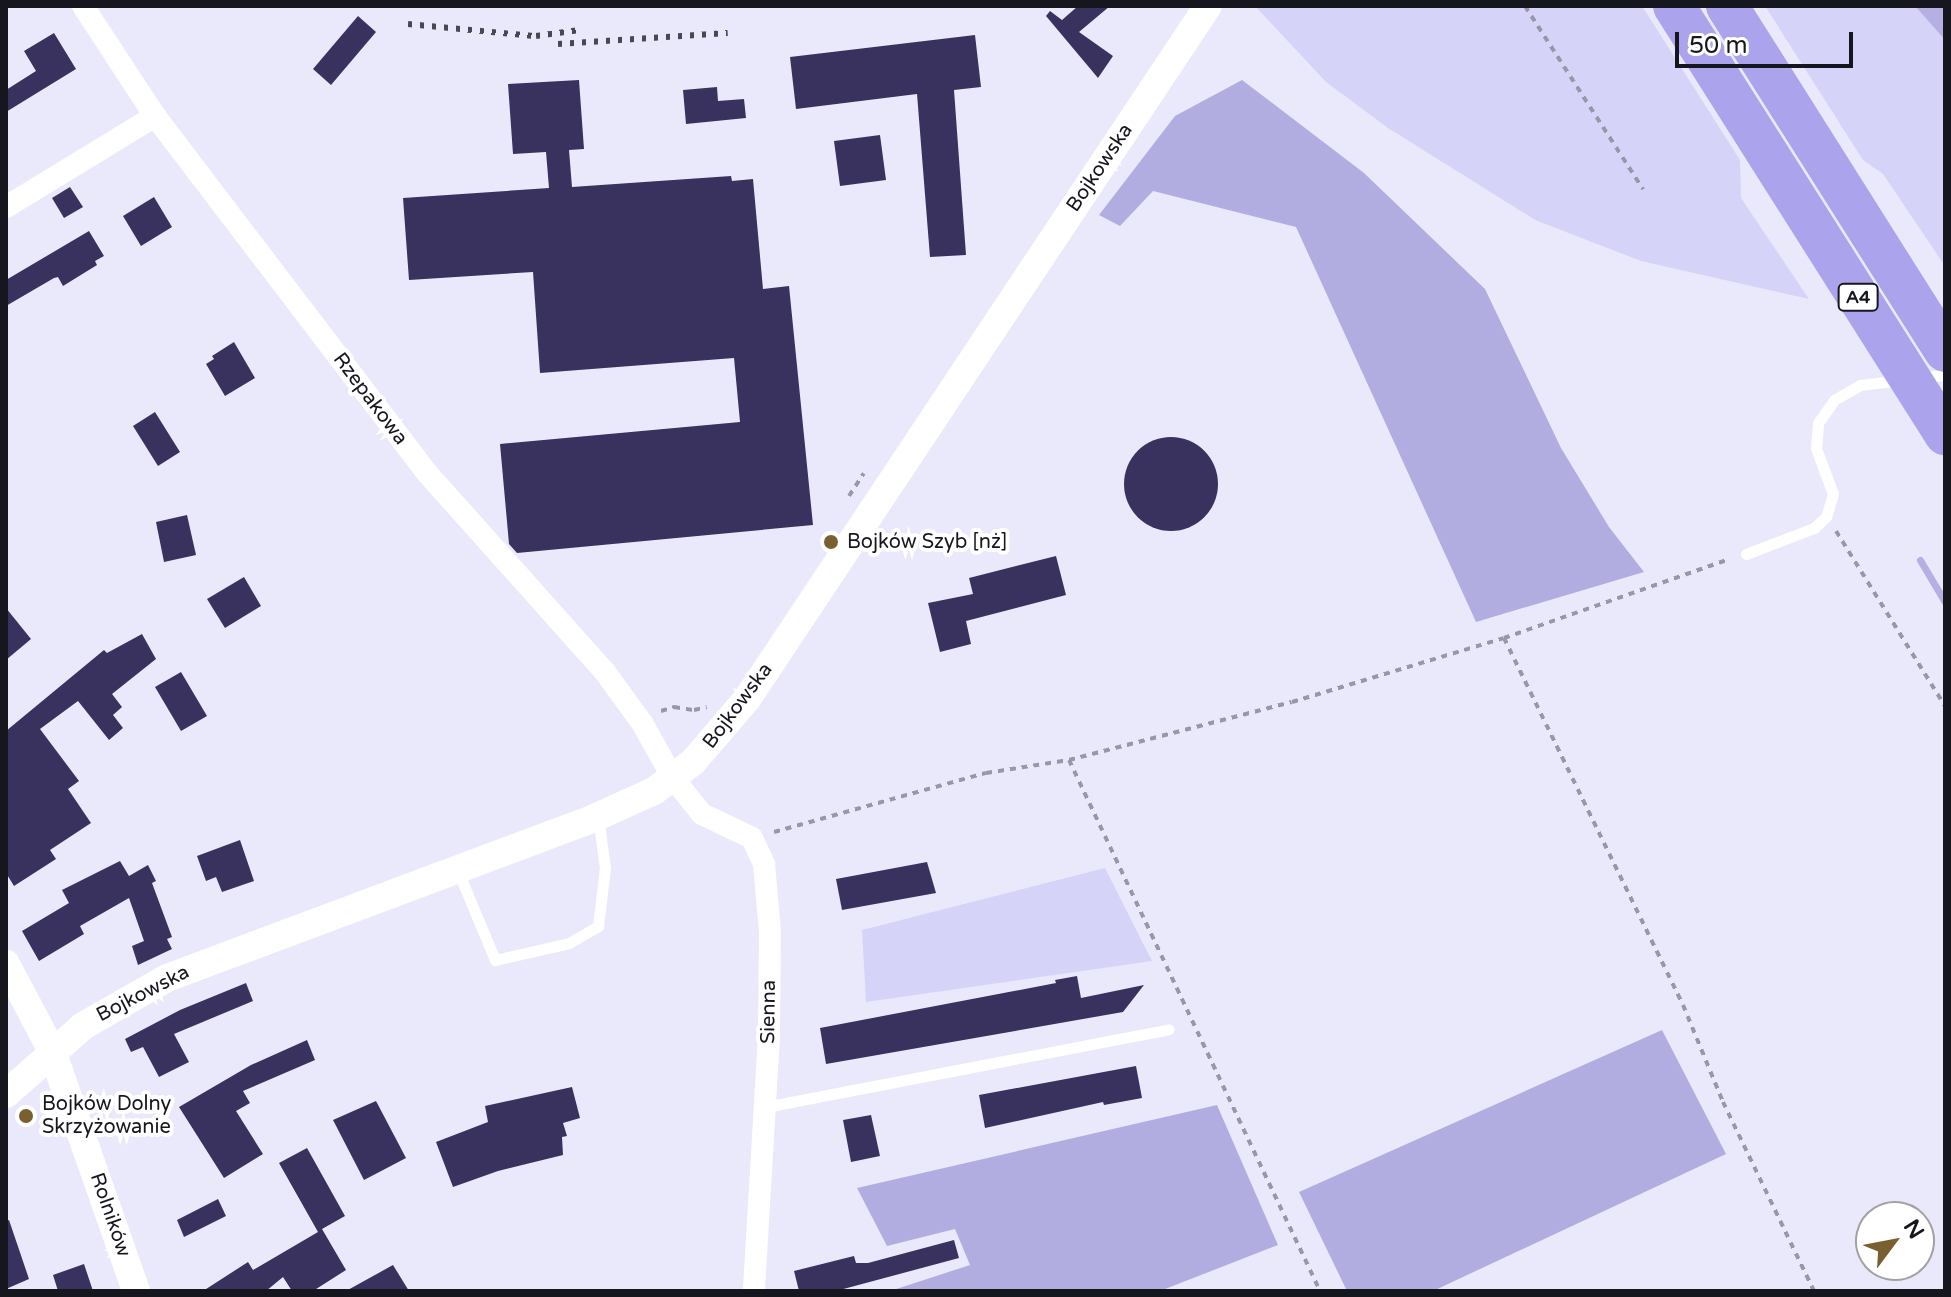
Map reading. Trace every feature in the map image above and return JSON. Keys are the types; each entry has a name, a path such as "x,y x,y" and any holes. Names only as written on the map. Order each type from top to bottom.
{"highway":[{"name":"A4","path":"1674,6 1945,434"},
{"name":"A4","path":"1727,6 1945,351"}],"street":[{"name":"Rzepakowa","path":"83,6 155,116 427,473 605,672 642,723 673,778"},
{"name":"Bojkowska","path":"6,1094 83,1026 167,978 633,802 673,778 713,743 747,699 1208,6"},
{"path":"6,207 155,116"},
{"path":"673,778 702,814 752,838"},
{"name":"Sienna","path":"752,838 764,864 770,933 765,1107 754,1291"},
{"name":"Rolników","path":"6,964 52,1051 136,1291"}],"lane":[{"path":"1746,554 1814,528 1826,517 1833,494 1816,448 1818,423 1834,400 1860,385 1945,375"},
{"path":"457,868 495,960 569,943 598,926 605,868 598,816"},
{"path":"765,1107 1169,1029"}],"path":[{"path":"1525,6 1643,189"},
{"path":"1826,517 1945,706"},
{"path":"752,838 986,773 1069,760 1292,702 1504,638 1746,554"},
{"path":"1504,638 1683,1005 1723,1102 1814,1291"},
{"path":"1069,760 1320,1291"}],"shaded area":[{"path":"1255,6 1642,6 1740,160 1741,198 1809,299 1641,261 1535,220 1388,128 1326,82"},
{"path":"1765,6 1915,6 1945,40 1945,266 1883,174 1863,160"},
{"path":"1915,6 1945,6 1945,40"},
{"path":"1242,80 1364,173 1485,289 1561,448 1609,527 1644,572 1476,622 1296,227 1153,191 1120,226 1099,215 1175,116"},
{"path":"1105,868 1152,961 866,1002 862,930"},
{"path":"1662,1030 1726,1154 1433,1291 1347,1291 1299,1192"},
{"path":"1217,1105 1278,1245 1160,1291 890,1291 970,1265 955,1229 887,1246 857,1188"}],"building":[{"path":"1078,6 1110,6 1079,32 1113,56 1098,78 1046,16 1050,11 1062,20"},
{"path":"358,16 376,32 331,85 313,69"},
{"path":"54,33 76,69 6,112 6,90 36,71 24,51"},
{"path":"975,35 981,87 954,90 966,255 930,257 917,94 796,109 790,57"},
{"path":"579,80 584,149 569,150 572,187 731,176 732,181 753,179 763,289 789,286 813,525 517,553 509,544 500,444 740,422 734,358 540,373 533,272 409,280 403,198 549,188 546,152 513,154 508,84"},
{"path":"717,87 718,101 744,99 746,118 686,124 683,90"},
{"path":"880,135 886,180 840,186 834,141"},
{"path":"70,187 83,207 64,218 52,198"},
{"path":"154,197 172,227 141,246 123,216"},
{"path":"89,231 104,256 95,261 97,265 63,286 58,277 54,278 6,306 6,280"},
{"path":"234,342 255,378 225,396 206,364 214,359 212,356"},
{"path":"155,412 180,452 158,466 133,426"},
{"path":"1171,437 1189,441 1204,451 1214,466 1218,484 1214,502 1204,517 1189,527 1171,531 1153,527 1138,517 1128,502 1124,484 1128,466 1138,451 1153,441"},
{"path":"187,515 196,555 164,562 156,522"},
{"path":"1056,556 1066,595 966,621 971,644 940,652 928,603 973,594 969,578"},
{"path":"244,577 261,606 225,628 207,599"},
{"path":"6,608 31,639 6,660"},
{"path":"142,634 156,659 112,694 122,707 113,715 123,728 109,740 78,701 40,729 79,781 68,789 91,823 50,850 56,859 14,886 6,873 6,731 104,650 107,653"},
{"path":"181,672 207,716 181,731 155,687"},
{"path":"240,840 254,881 222,892 216,877 206,881 197,856"},
{"path":"120,861 129,876 148,865 156,881 152,883 172,937 167,939 172,949 138,965 132,946 144,941 129,898 80,926 84,934 39,961 22,931 69,903 62,890"},
{"path":"927,862 936,893 842,910 836,879"},
{"path":"1077,976 1081,998 1144,985 1123,1012 826,1064 820,1028 1056,983 1055,980"},
{"path":"246,983 253,1001 174,1034 189,1062 159,1077 143,1047 131,1052 125,1039 180,1010"},
{"path":"307,1040 315,1060 243,1091 250,1103 236,1111 263,1154 224,1178 179,1107 251,1065"},
{"path":"1136,1066 1142,1098 1104,1105 1103,1102 985,1128 979,1095"},
{"path":"572,1087 580,1118 563,1123 567,1136 562,1137 563,1155 498,1171 453,1187 436,1142 488,1122 485,1106"},
{"path":"376,1101 406,1158 364,1180 333,1120"},
{"path":"871,1115 880,1156 851,1162 843,1120"},
{"path":"307,1148 345,1216 322,1229 346,1270 313,1291 292,1291 283,1277 266,1291 203,1291 248,1262 253,1270 318,1232 279,1163"},
{"path":"218,1199 226,1216 184,1237 177,1220"},
{"path":"9,1220 29,1279 6,1289 6,1221"},
{"path":"954,1240 959,1258 836,1291 799,1291 794,1271 854,1256 856,1263 868,1263"},
{"path":"84,1264 93,1291 58,1291 53,1275"},
{"path":"393,1265 409,1291 346,1291"}],"waterway":[{"path":"1920,560 1945,602"}],"railway":[{"path":"408,24 536,36 580,30"},
{"path":"558,44 728,33"}],"place":[{"name":"Bojków Szyb [nż]","path":"831,542"},
{"name":"Bojków Dolny Skrzyżowanie","path":"26,1116"}]}
